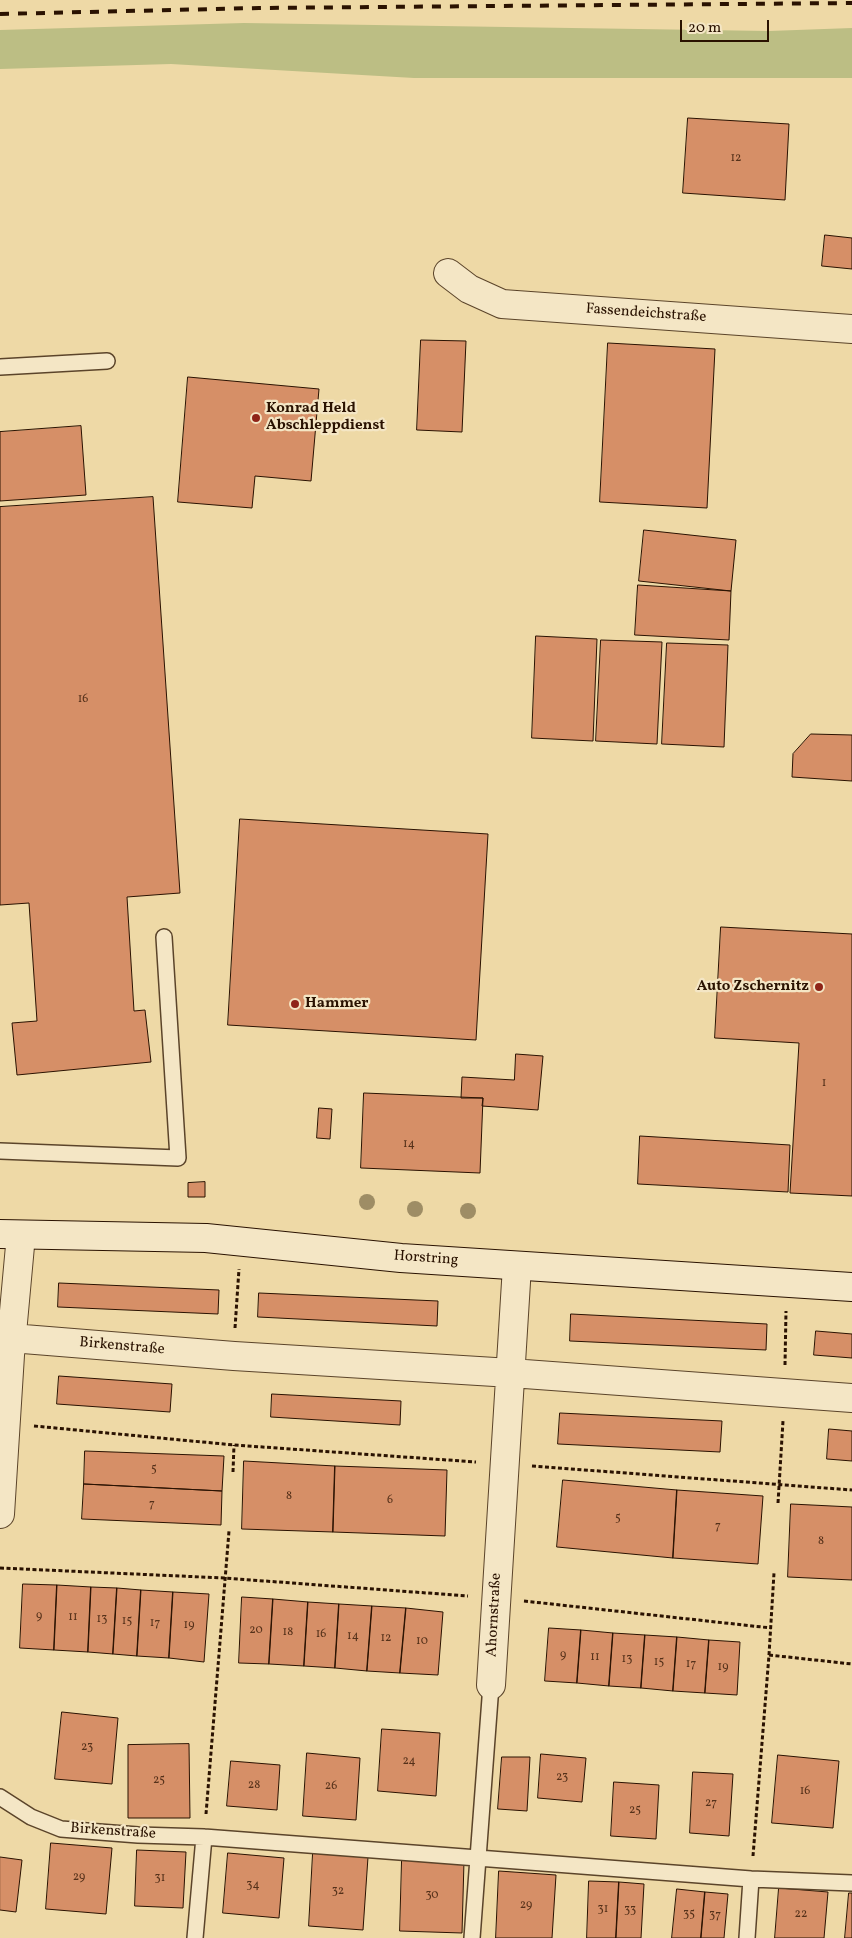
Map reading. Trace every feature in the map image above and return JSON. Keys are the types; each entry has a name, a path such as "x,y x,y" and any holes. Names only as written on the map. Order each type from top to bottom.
{"street":[{"name":"Fassendeichstraße","path":"448,273 470,289 502,304 852,329"},
{"name":"Horstring","path":"10,1235 206,1238 401,1258 852,1287"},
{"path":"0,1514 10,1235"},
{"name":"Ahornstraße","path":"491,1685 517,1266"},
{"name":"Birkenstraße","path":"7,1349 234,1356"},
{"path":"234,1356 511,1373 852,1398"}],"lane":[{"path":"0,367 108,360"},
{"path":"0,1151 178,1158 164,936"},
{"name":"Ahornstraße","path":"472,1938 491,1685"},
{"name":"Birkenstraße","path":"0,1796 31,1817 62,1829 138,1835 204,1837"},
{"path":"195,1938 204,1837 751,1879 852,1883"},
{"path":"747,1938 751,1879"}],"path":[{"path":"234,1356 240,1241"},
{"path":"778,1503 787,1283"},
{"path":"4,1437 234,1445 852,1490"},
{"path":"233,1472 234,1445"},
{"path":"204,1837 229,1531"},
{"path":"0,1568 224,1578 496,1598 771,1628"},
{"path":"751,1879 774,1573"},
{"path":"769,1655 852,1664"}],"green space":[{"path":"244,23 769,31 852,28 852,78 414,78 171,64 0,69 0,30"}],"building":[{"path":"688,118 789,124 785,200 683,193"},
{"path":"825,235 852,238 852,269 822,266"},
{"path":"421,340 466,341 462,432 417,430"},
{"path":"608,343 715,349 707,508 600,502"},
{"path":"188,377 319,389 311,481 255,476 252,508 178,502"},
{"path":"81,426 86,495 0,501 0,432"},
{"path":"153,497 180,893 127,897 134,1011 145,1010 151,1062 17,1075 12,1023 37,1021 29,903 0,905 0,507"},
{"path":"644,530 736,540 731,591 639,581"},
{"path":"638,585 731,591 729,640 635,635"},
{"path":"536,636 597,639 593,741 532,738"},
{"path":"601,640 662,642 657,744 596,741"},
{"path":"667,643 728,645 724,747 662,744"},
{"path":"811,734 852,735 852,781 792,777 793,754"},
{"path":"240,819 488,834 476,1040 228,1025"},
{"path":"721,927 852,934 852,1196 790,1193 799,1043 715,1038"},
{"path":"516,1054 543,1056 538,1110 482,1106 483,1098 461,1098 462,1077 514,1080"},
{"path":"364,1093 483,1098 480,1173 361,1168"},
{"path":"319,1108 332,1109 330,1139 317,1138"},
{"path":"640,1136 790,1145 788,1192 638,1184"},
{"path":"205,1182 205,1197 188,1197 188,1183"},
{"path":"59,1283 219,1290 218,1314 58,1307"},
{"path":"259,1293 438,1301 437,1326 258,1317"},
{"path":"571,1314 767,1324 766,1350 570,1341"},
{"path":"816,1331 852,1334 852,1358 814,1355"},
{"path":"59,1376 172,1384 170,1412 57,1404"},
{"path":"272,1394 401,1401 400,1425 271,1417"},
{"path":"560,1413 722,1421 720,1452 558,1444"},
{"path":"829,1429 852,1431 852,1461 827,1459"},
{"path":"85,1451 224,1456 222,1491 84,1484"},
{"path":"244,1461 335,1466 333,1532 242,1529"},
{"path":"335,1466 447,1470 445,1536 333,1532"},
{"path":"563,1480 677,1490 673,1558 557,1547"},
{"path":"84,1484 222,1491 221,1525 82,1519"},
{"path":"677,1490 763,1496 758,1564 673,1558"},
{"path":"791,1504 852,1507 852,1580 788,1577"},
{"path":"23,1584 57,1585 54,1650 20,1648"},
{"path":"57,1585 91,1587 88,1652 54,1650"},
{"path":"91,1587 117,1588 113,1654 88,1652"},
{"path":"117,1588 141,1590 137,1656 113,1654"},
{"path":"141,1590 173,1592 169,1658 137,1656"},
{"path":"173,1592 209,1594 204,1662 169,1658"},
{"path":"242,1597 273,1599 269,1664 239,1663"},
{"path":"273,1599 308,1602 304,1666 269,1664"},
{"path":"308,1602 339,1604 335,1668 304,1666"},
{"path":"339,1604 372,1606 367,1671 335,1668"},
{"path":"372,1606 406,1608 400,1673 367,1671"},
{"path":"406,1608 443,1612 438,1675 400,1673"},
{"path":"549,1628 581,1630 577,1683 545,1681"},
{"path":"581,1630 613,1633 609,1686 577,1683"},
{"path":"613,1633 645,1635 641,1688 609,1686"},
{"path":"645,1635 677,1637 673,1691 641,1688"},
{"path":"677,1637 709,1640 705,1693 673,1691"},
{"path":"709,1640 740,1642 737,1695 705,1693"},
{"path":"62,1712 118,1718 112,1784 55,1779"},
{"path":"382,1729 440,1733 436,1796 378,1791"},
{"path":"189,1744 190,1818 128,1818 128,1745"},
{"path":"307,1753 360,1758 356,1820 303,1816"},
{"path":"541,1754 586,1758 582,1802 538,1798"},
{"path":"778,1755 839,1761 833,1828 772,1823"},
{"path":"502,1757 530,1757 527,1811 498,1809"},
{"path":"231,1761 280,1765 277,1810 227,1806"},
{"path":"693,1772 733,1774 729,1836 690,1833"},
{"path":"614,1782 659,1785 656,1839 611,1836"},
{"path":"51,1843 112,1848 106,1914 46,1909"},
{"path":"137,1850 186,1852 183,1908 135,1906"},
{"path":"228,1853 284,1858 279,1918 223,1913"},
{"path":"313,1853 368,1857 363,1930 309,1926"},
{"path":"0,1857 22,1860 16,1912 0,1910"},
{"path":"402,1859 464,1861 462,1933 400,1931"},
{"path":"499,1871 556,1875 552,1938 496,1938"},
{"path":"589,1881 619,1882 616,1938 587,1938"},
{"path":"619,1882 644,1884 641,1938 616,1938"},
{"path":"779,1888 828,1892 824,1938 775,1938"},
{"path":"677,1889 705,1892 701,1938 672,1938"},
{"path":"705,1892 728,1894 724,1938 701,1938"},
{"path":"849,1893 852,1893 852,1938 845,1938"}],"railway":[{"path":"0,14 259,8 852,3"}],"place":[{"name":"Konrad Held Abschleppdienst","path":"256,418"},
{"name":"Auto Zschernitz","path":"819,987"},
{"name":"Hammer","path":"295,1004"}]}
